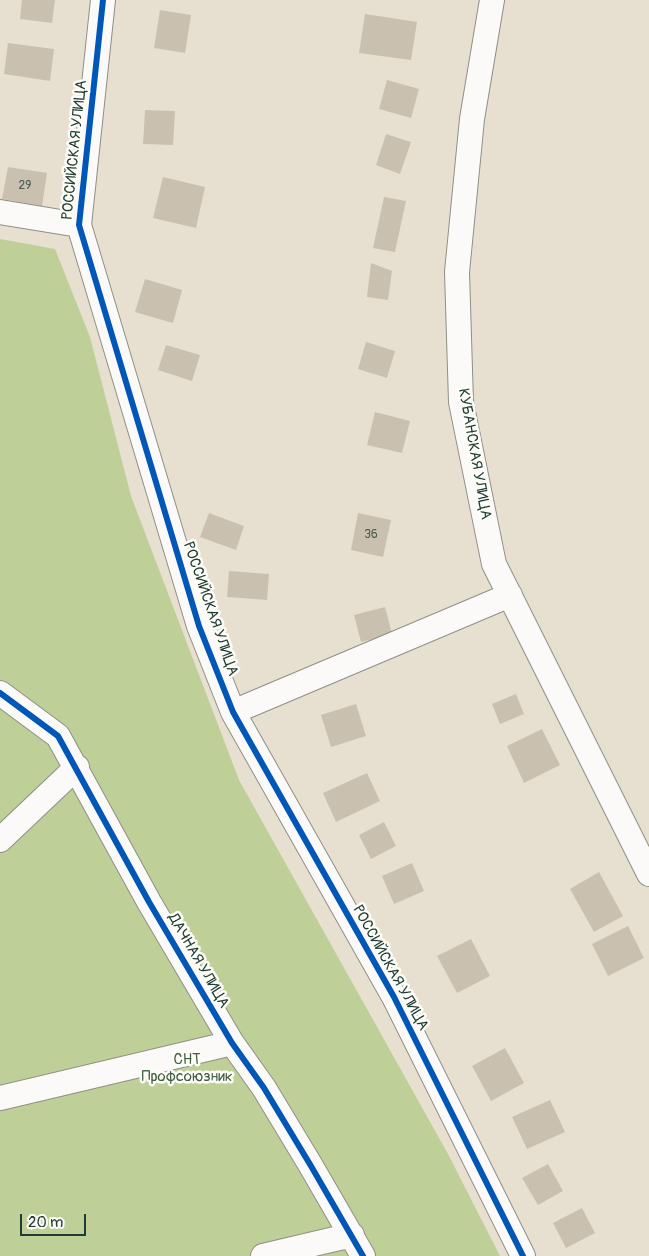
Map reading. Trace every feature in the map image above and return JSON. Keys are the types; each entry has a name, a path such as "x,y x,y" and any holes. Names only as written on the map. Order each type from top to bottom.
{"street":[{"name":"РОССИЙСКАЯ УЛИЦА","path":"103,0 79,225 199,626 233,712 394,997 523,1256"},
{"name":"КУБАНСКАЯ УЛИЦА","path":"492,0 472,119 458,281 462,402 494,564 649,874"},
{"path":"0,212 79,225"},
{"path":"233,712 510,595"},
{"name":"ДАЧНАЯ УЛИЦА","path":"0,693 58,736 77,767 149,902 232,1043 264,1088 311,1166 340,1220 352,1235 363,1256"},
{"path":"0,840 77,767"},
{"path":"0,1098 232,1043"},
{"path":"263,1256 352,1235"}],"green space":[{"name":"СНТ Профсоюзник","path":"0,239 55,249 90,337 131,496 239,780 448,1154 500,1256 0,1256"}],"building":[{"path":"22,0 55,0 52,23 20,19"},
{"path":"160,10 191,15 185,53 154,48"},
{"path":"365,14 417,22 411,60 359,53"},
{"path":"8,43 54,49 50,81 4,74"},
{"path":"387,80 419,89 411,118 379,109"},
{"path":"145,110 175,111 173,145 143,144"},
{"path":"386,134 411,142 400,174 376,165"},
{"path":"8,167 47,173 42,206 2,199"},
{"path":"163,177 205,187 196,228 153,218"},
{"path":"384,197 406,201 395,252 373,248"},
{"path":"371,263 392,271 388,300 367,297"},
{"path":"145,279 182,290 173,323 135,312"},
{"path":"366,342 395,351 387,378 358,369"},
{"path":"166,345 200,355 192,381 158,370"},
{"path":"375,412 410,421 402,453 367,445"},
{"path":"209,513 244,526 236,550 200,537"},
{"path":"358,513 391,520 383,557 351,550"},
{"path":"229,571 269,574 267,600 227,597"},
{"path":"385,607 392,634 361,642 354,615"},
{"path":"516,694 524,714 500,724 492,704"},
{"path":"356,704 366,736 331,747 321,715"},
{"path":"542,729 560,765 524,783 507,746"},
{"path":"367,773 380,801 336,822 323,793"},
{"path":"384,822 396,846 371,859 359,835"},
{"path":"412,863 424,891 394,904 382,876"},
{"path":"599,872 623,916 594,932 570,889"},
{"path":"628,926 644,958 608,976 592,944"},
{"path":"471,939 490,976 457,993 437,956"},
{"path":"505,1048 524,1083 491,1101 472,1066"},
{"path":"550,1100 565,1132 527,1149 512,1117"},
{"path":"548,1164 563,1191 538,1205 522,1178"},
{"path":"582,1208 595,1233 566,1248 553,1223"}],"cycle path":[{"path":"103,0 79,225 199,626 233,712 394,997 523,1256"},
{"path":"0,693 58,736 149,902 232,1043 264,1088 363,1256"}]}
